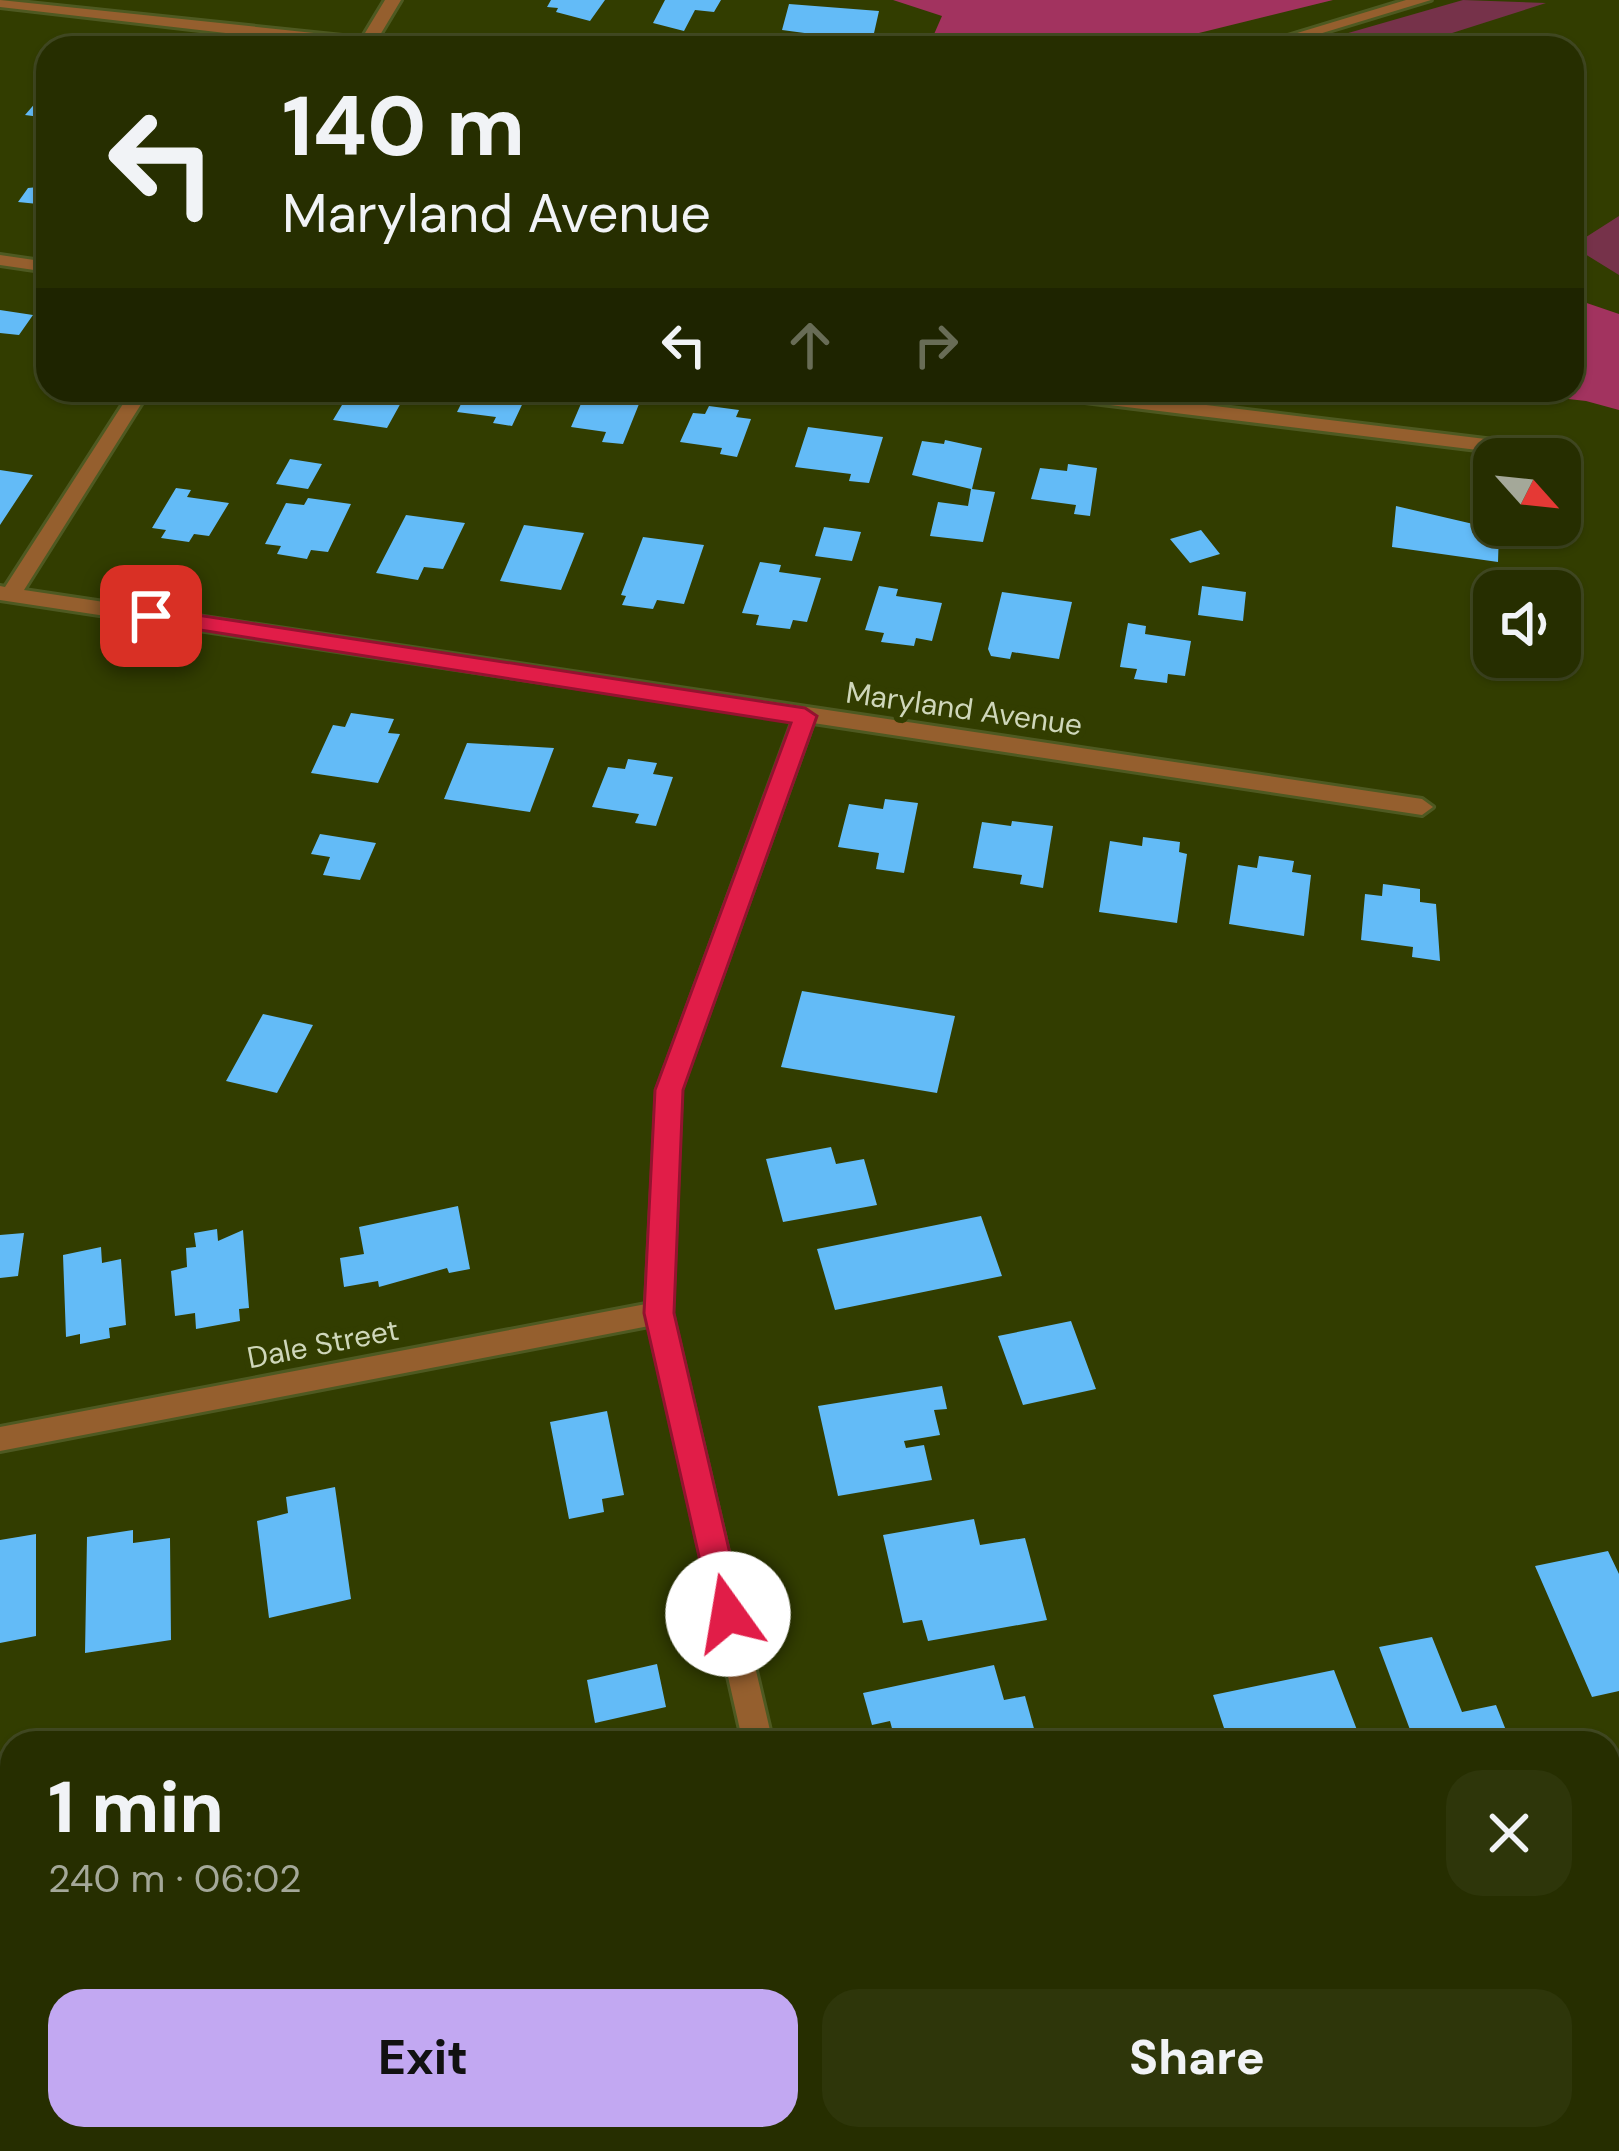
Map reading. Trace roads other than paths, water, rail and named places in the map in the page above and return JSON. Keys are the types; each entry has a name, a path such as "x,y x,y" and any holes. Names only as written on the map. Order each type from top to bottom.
{"street":[{"path":"371,36 393,0"},
{"path":"1298,36 1423,0"},
{"path":"0,2 282,36"},
{"path":"0,260 36,265"},
{"path":"5,593 133,402"},
{"path":"1134,402 1473,443"},
{"name":"Maryland Avenue","path":"5,593 1422,807"},
{"path":"755,1731 659,1313 669,1090 805,716"},
{"name":"Dale Street","path":"0,1439 659,1313"}]}
